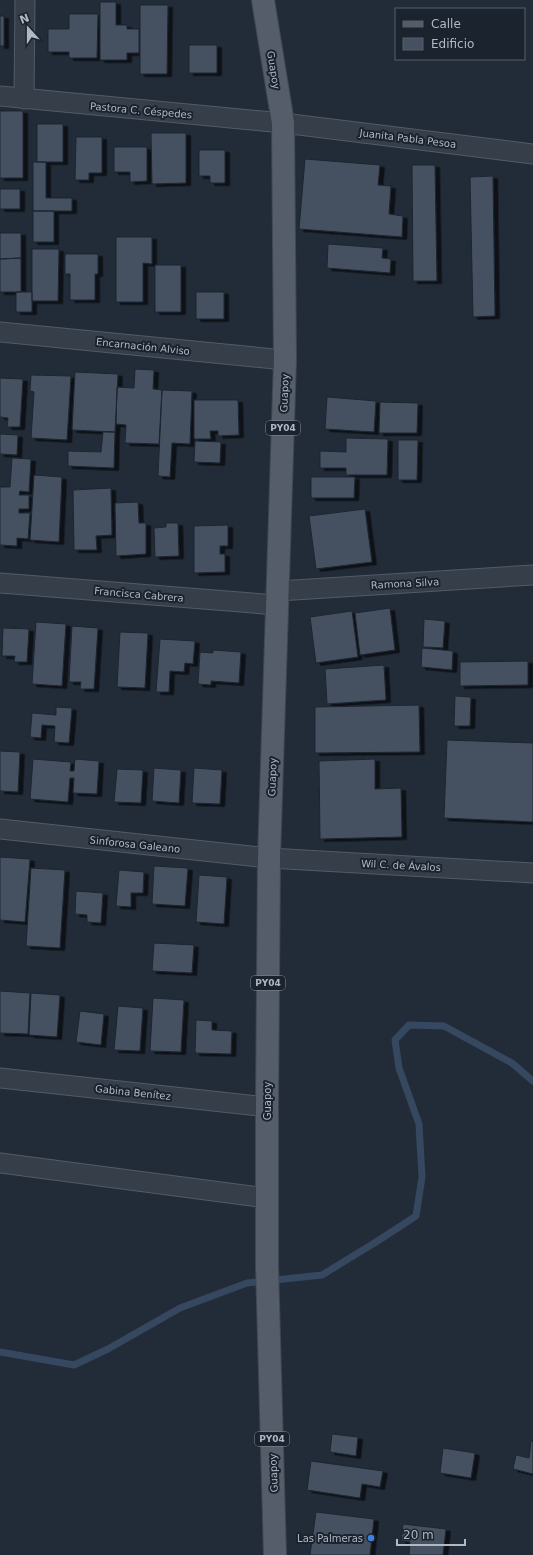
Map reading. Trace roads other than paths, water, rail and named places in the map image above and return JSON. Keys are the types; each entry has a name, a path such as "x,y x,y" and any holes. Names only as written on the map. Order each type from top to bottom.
{"main road":[{"name":"Guapoy","path":"263,0 283,123 285,360 269,858 266,1198 275,1555"}],"street":[{"path":"24,99 26,0"},
{"name":"Pastora C. Céspedes","path":"0,96 283,123"},
{"name":"Juanita Pabla Pesoa","path":"283,123 533,154"},
{"name":"Encarnación Alviso","path":"0,332 285,360"},
{"name":"Ramona Silva","path":"278,598 533,575"},
{"name":"Francisca Cabrera","path":"0,583 278,598"},
{"name":"Sinforosa Galeano","path":"0,829 269,858"},
{"name":"Wil C. de Ávalos","path":"269,858 533,873"},
{"name":"Gabina Benítez","path":"0,1078 267,1107"},
{"path":"0,1163 266,1198"}],"waterway":[{"path":"0,1352 74,1365 108,1349 180,1308 247,1283 322,1275 416,1216 422,1177 419,1124 399,1068 395,1040 409,1025 444,1026 512,1063 533,1081"}],"place":[{"name":"Las Palmeras","path":"371,1538"}]}
